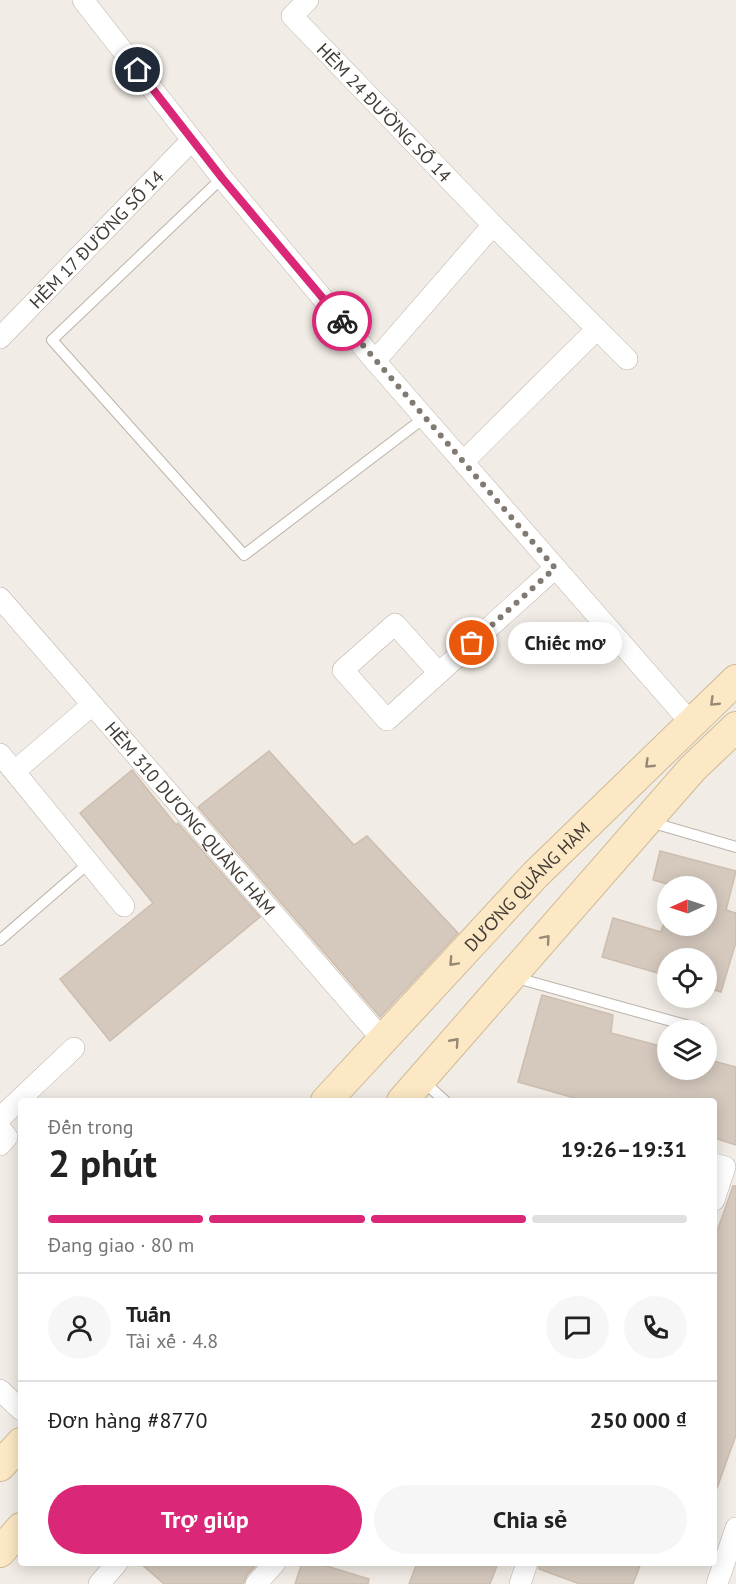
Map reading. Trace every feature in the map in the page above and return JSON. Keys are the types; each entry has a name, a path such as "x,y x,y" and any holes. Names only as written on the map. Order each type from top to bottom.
{"street":[{"path":"83,0 192,141 375,361 713,749"},
{"name":"HẺM 24 ĐƯỜNG SỐ 14","path":"308,0 292,16 493,225 627,359"},
{"name":"HẺM 17 ĐƯỜNG SỐ 14","path":"0,338 192,141"},
{"path":"375,361 493,225"},
{"path":"463,462 597,329"},
{"path":"439,673 395,624 343,670 387,720 439,673 555,568"},
{"name":"HẺM 310 DƯƠNG QUẢNG HÀM","path":"0,598 382,1039"},
{"name":"DƯƠNG QUẢNG HÀM","path":"329,1098 535,875 736,680"},
{"path":"15,771 92,705"},
{"path":"412,1090 647,822 736,727"},
{"path":"0,754 124,906"},
{"path":"21,1098 75,1048"},
{"path":"0,1118 18,1101"},
{"path":"0,1128 7,1137 0,1146"},
{"path":"717,1165 725,1167 717,1191"},
{"path":"0,1390 18,1407"},
{"path":"0,1466 18,1446"},
{"path":"717,1584 736,1528"},
{"path":"0,1552 18,1531"},
{"path":"99,1584 114,1566"},
{"path":"256,1584 272,1566"},
{"path":"520,1584 526,1566"}],"lane":[{"path":"222,178 52,340 244,555 424,418"},
{"path":"647,822 736,847"},
{"path":"0,940 90,862"},
{"path":"513,977 668,1020"},
{"path":"412,1090 436,1098"}],"building":[{"path":"269,751 354,845 367,836 458,933 380,1017 198,807"},
{"path":"132,770 176,825 178,823 260,917 110,1041 60,979 153,903 80,813"},
{"path":"660,851 736,871 726,910 736,913 736,942 721,992 717,991 717,948 657,948 657,973 602,957 613,918 657,931 657,936 717,936 717,876 657,876 657,881 653,880"},
{"path":"542,995 613,1015 611,1033 657,1045 657,1080 717,1080 717,1062 736,1067 736,1145 717,1139 717,1098 574,1098 518,1082"},
{"path":"733,1186 736,1186 736,1435 717,1488 717,1231"},
{"path":"143,1566 255,1566 243,1584 164,1584"},
{"path":"301,1566 327,1566 369,1579 368,1584 295,1584"},
{"path":"416,1566 497,1566 490,1584 409,1584"},
{"path":"539,1566 640,1566 633,1584 580,1584 539,1569"}],"way so far":[{"path":"342,321 555,568 472,643"}],"place":[{"name":"Chiếc mơ","path":"472,643"}],"route":[{"path":"138,70 222,178 342,321"}]}
